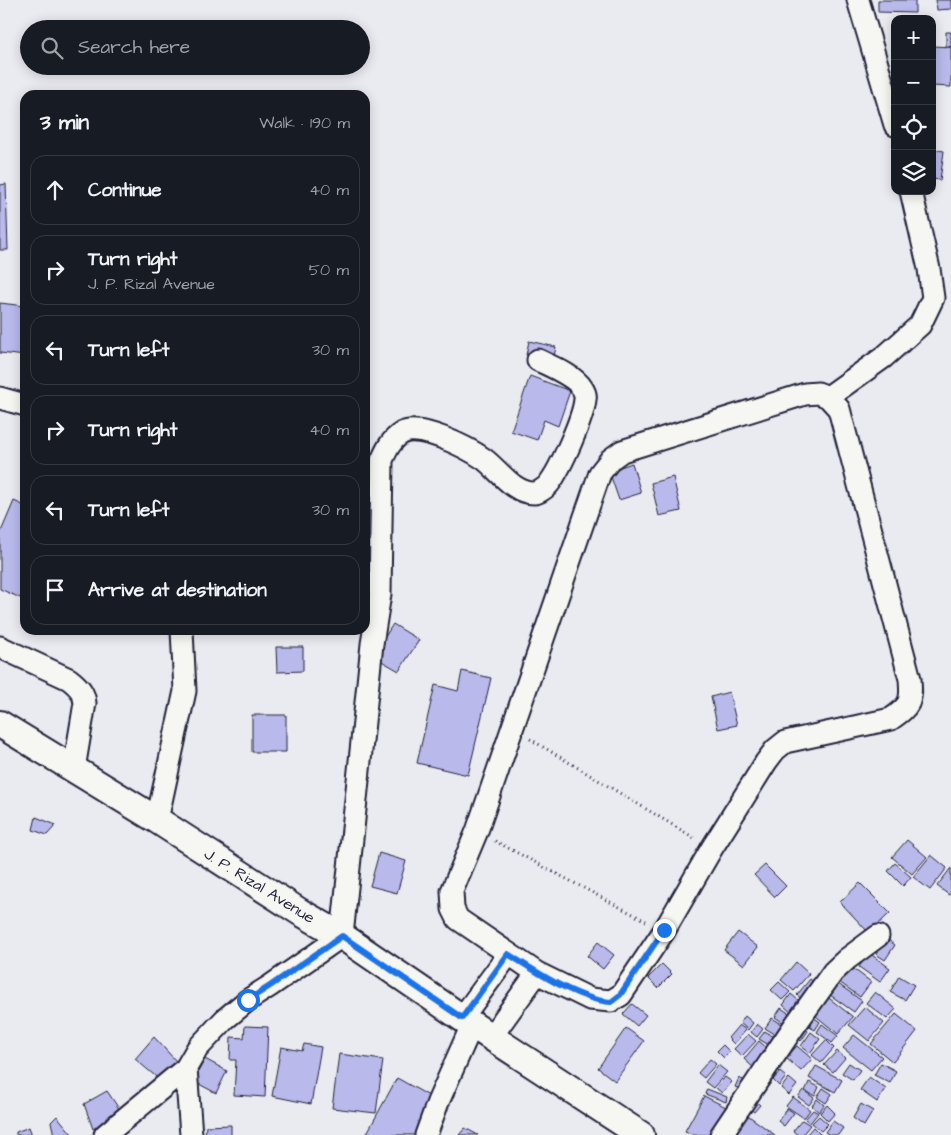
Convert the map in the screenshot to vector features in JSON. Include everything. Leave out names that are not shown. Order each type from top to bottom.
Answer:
[{"type":"main road","name":"J. P. Rizal Avenue","points":[[0,724],[157,820],[300,912],[342,936],[641,1135]]},
{"type":"street","points":[[858,0],[891,111]]},
{"type":"street","points":[[828,397],[884,357],[920,325],[933,298],[929,269],[912,195]]},
{"type":"street","points":[[105,1135],[186,1068],[196,1049],[248,1000],[342,936],[371,653],[380,594],[382,460],[390,443],[404,432],[417,430],[468,450],[485,460],[521,490],[535,493],[546,488],[555,475],[570,442],[581,417],[586,398],[582,388],[573,379],[538,360]]},
{"type":"street","points":[[818,393],[828,397],[838,409],[910,679],[911,697],[905,709],[891,719],[785,742],[775,750],[712,848],[664,930],[620,995],[611,1002],[590,999],[537,973],[458,919],[453,909],[452,891],[476,831],[600,473],[611,459],[622,451],[805,394],[818,393]]},
{"type":"street","points":[[0,398],[20,404]]},
{"type":"street","points":[[157,820],[185,691],[182,635]]},
{"type":"street","points":[[0,646],[69,679],[79,687],[84,695],[85,703],[74,769]]},
{"type":"street","points":[[721,1135],[772,1058],[833,972],[878,936]]},
{"type":"street","points":[[426,1135],[438,1102],[508,954]]},
{"type":"street","points":[[475,1026],[537,973]]},
{"type":"street","points":[[186,1068],[190,1135]]},
{"type":"path","points":[[512,729],[712,848]]},
{"type":"path","points":[[476,831],[664,930]]},
{"type":"building","points":[[878,0],[915,0],[915,13],[878,12]]},
{"type":"building","points":[[936,0],[951,0],[951,9],[937,10]]},
{"type":"building","points":[[946,32],[951,32],[951,47],[946,47]]},
{"type":"building","points":[[936,46],[951,47],[951,87],[936,86]]},
{"type":"building","points":[[936,150],[944,151],[940,180],[936,180]]},
{"type":"building","points":[[6,184],[8,250],[0,250],[0,185]]},
{"type":"building","points":[[0,303],[20,305],[20,355],[0,353]]},
{"type":"building","points":[[529,341],[556,347],[553,361],[526,355]]},
{"type":"building","points":[[530,376],[570,391],[558,426],[544,420],[537,440],[511,431]]},
{"type":"building","points":[[632,463],[641,493],[619,500],[609,471]]},
{"type":"building","points":[[673,477],[681,511],[659,516],[651,483]]},
{"type":"building","points":[[14,501],[20,504],[20,598],[0,589],[0,534]]},
{"type":"building","points":[[393,624],[419,640],[399,671],[373,656]]},
{"type":"building","points":[[276,647],[303,647],[303,671],[277,672]]},
{"type":"building","points":[[462,671],[491,678],[468,775],[417,763],[435,685],[458,691]]},
{"type":"building","points":[[729,692],[737,725],[718,729],[711,697]]},
{"type":"building","points":[[252,715],[286,715],[286,752],[252,752]]},
{"type":"building","points":[[36,817],[56,825],[47,835],[33,830]]},
{"type":"building","points":[[907,840],[927,857],[912,874],[892,857]]},
{"type":"building","points":[[379,853],[406,861],[397,893],[370,886]]},
{"type":"building","points":[[931,855],[947,868],[930,890],[913,877]]},
{"type":"building","points":[[895,863],[911,877],[903,886],[888,871]]},
{"type":"building","points":[[765,865],[786,886],[775,897],[754,875]]},
{"type":"building","points":[[951,868],[951,892],[949,895],[937,886]]},
{"type":"building","points":[[860,883],[890,913],[869,933],[840,902]]},
{"type":"building","points":[[738,932],[758,947],[744,965],[724,950]]},
{"type":"building","points":[[887,939],[895,945],[885,960],[876,954]]},
{"type":"building","points":[[598,942],[614,955],[603,969],[587,956]]},
{"type":"building","points":[[869,953],[890,968],[880,982],[859,967]]},
{"type":"building","points":[[796,962],[809,974],[794,991],[781,980]]},
{"type":"building","points":[[662,964],[672,974],[658,988],[648,978]]},
{"type":"building","points":[[847,964],[871,982],[860,997],[835,979]]},
{"type":"building","points":[[899,976],[914,985],[905,1000],[890,992]]},
{"type":"building","points":[[810,979],[819,987],[806,1003],[797,995]]},
{"type":"building","points":[[834,981],[862,1001],[854,1012],[826,992]]},
{"type":"building","points":[[779,982],[790,992],[782,1000],[771,990]]},
{"type":"building","points":[[875,992],[896,1009],[887,1019],[866,1003]]},
{"type":"building","points":[[791,994],[805,1006],[796,1017],[783,1005]]},
{"type":"building","points":[[825,995],[853,1017],[838,1034],[811,1012]]},
{"type":"building","points":[[632,1004],[646,1015],[637,1026],[623,1014]]},
{"type":"building","points":[[865,1007],[884,1023],[869,1041],[849,1025]]},
{"type":"building","points":[[781,1008],[793,1016],[788,1026],[775,1017]]},
{"type":"building","points":[[896,1014],[917,1031],[893,1062],[871,1044]]},
{"type":"building","points":[[745,1016],[753,1023],[748,1030],[740,1023]]},
{"type":"building","points":[[813,1017],[820,1022],[815,1030],[808,1026]]},
{"type":"building","points":[[772,1018],[785,1026],[778,1036],[765,1028]]},
{"type":"building","points":[[757,1024],[763,1029],[757,1037],[751,1032]]},
{"type":"building","points":[[822,1024],[838,1036],[832,1043],[817,1032]]},
{"type":"building","points":[[739,1025],[746,1030],[734,1044],[728,1038]]},
{"type":"building","points":[[800,1025],[808,1031],[801,1041],[792,1034]]},
{"type":"building","points":[[245,1026],[268,1027],[265,1097],[234,1095],[236,1060],[230,1060],[231,1037],[244,1038]]},
{"type":"building","points":[[626,1028],[644,1041],[615,1081],[598,1068]]},
{"type":"building","points":[[765,1031],[777,1039],[772,1047],[759,1039]]},
{"type":"building","points":[[811,1032],[820,1039],[810,1053],[801,1046]]},
{"type":"building","points":[[748,1034],[756,1041],[742,1056],[734,1049]]},
{"type":"building","points":[[854,1035],[882,1057],[871,1070],[843,1048]]},
{"type":"building","points":[[154,1037],[176,1061],[160,1080],[135,1059]]},
{"type":"building","points":[[826,1040],[834,1048],[821,1063],[812,1055]]},
{"type":"building","points":[[759,1041],[770,1051],[755,1069],[744,1059]]},
{"type":"building","points":[[304,1044],[321,1047],[311,1104],[272,1096],[281,1047],[302,1051]]},
{"type":"building","points":[[723,1045],[730,1052],[724,1058],[717,1051]]},
{"type":"building","points":[[797,1046],[812,1059],[801,1071],[786,1058]]},
{"type":"building","points":[[837,1051],[845,1058],[833,1072],[824,1065]]},
{"type":"building","points":[[339,1054],[383,1060],[376,1113],[332,1108]]},
{"type":"building","points":[[205,1059],[227,1071],[216,1093],[193,1081]]},
{"type":"building","points":[[710,1059],[716,1064],[704,1078],[698,1073]]},
{"type":"building","points":[[849,1063],[860,1070],[853,1080],[842,1073]]},
{"type":"building","points":[[881,1063],[896,1071],[890,1083],[874,1075]]},
{"type":"building","points":[[718,1065],[727,1072],[713,1088],[705,1082]]},
{"type":"building","points":[[816,1066],[842,1080],[835,1092],[809,1078]]},
{"type":"building","points":[[780,1072],[786,1077],[779,1086],[773,1080]]},
{"type":"building","points":[[725,1077],[732,1082],[722,1093],[716,1088]]},
{"type":"building","points":[[869,1077],[886,1089],[877,1102],[860,1090]]},
{"type":"building","points":[[397,1078],[438,1101],[419,1135],[371,1135],[367,1133]]},
{"type":"building","points":[[739,1078],[745,1081],[741,1089],[735,1087]]},
{"type":"building","points":[[789,1078],[797,1085],[789,1095],[781,1088]]},
{"type":"building","points":[[809,1082],[819,1087],[815,1096],[805,1091]]},
{"type":"building","points":[[823,1088],[832,1094],[826,1103],[817,1097]]},
{"type":"building","points":[[707,1089],[727,1097],[726,1102],[705,1094]]},
{"type":"building","points":[[803,1090],[814,1098],[809,1105],[798,1097]]},
{"type":"building","points":[[107,1091],[122,1113],[93,1129],[84,1104]]},
{"type":"building","points":[[704,1096],[726,1107],[711,1135],[694,1135],[685,1131]]},
{"type":"building","points":[[751,1097],[760,1105],[754,1112],[744,1104]]},
{"type":"building","points":[[793,1097],[810,1110],[804,1118],[786,1106]]},
{"type":"building","points":[[817,1099],[824,1105],[819,1112],[812,1106]]},
{"type":"building","points":[[861,1104],[873,1111],[864,1126],[853,1118]]},
{"type":"building","points":[[827,1105],[835,1113],[828,1121],[820,1113]]},
{"type":"building","points":[[787,1108],[794,1113],[784,1126],[778,1121]]},
{"type":"building","points":[[813,1110],[818,1113],[810,1123],[805,1119]]},
{"type":"building","points":[[742,1111],[775,1135],[731,1135]]},
{"type":"building","points":[[57,1116],[72,1134],[54,1135],[51,1122]]},
{"type":"building","points":[[819,1116],[828,1124],[821,1131],[812,1123]]},
{"type":"building","points":[[802,1120],[810,1125],[802,1135],[798,1135],[793,1131]]},
{"type":"building","points":[[833,1121],[843,1128],[838,1135],[830,1135],[825,1132]]},
{"type":"building","points":[[231,1125],[231,1135],[205,1135],[206,1126]]},
{"type":"building","points":[[29,1127],[32,1135],[16,1135],[16,1132]]},
{"type":"building","points":[[813,1127],[821,1135],[806,1135]]},
{"type":"building","points":[[465,1128],[478,1135],[459,1135]]},
{"type":"route","points":[[248,1000],[342,936],[462,1018],[508,954],[537,973],[590,999],[611,1002],[620,995],[664,930]]}]
